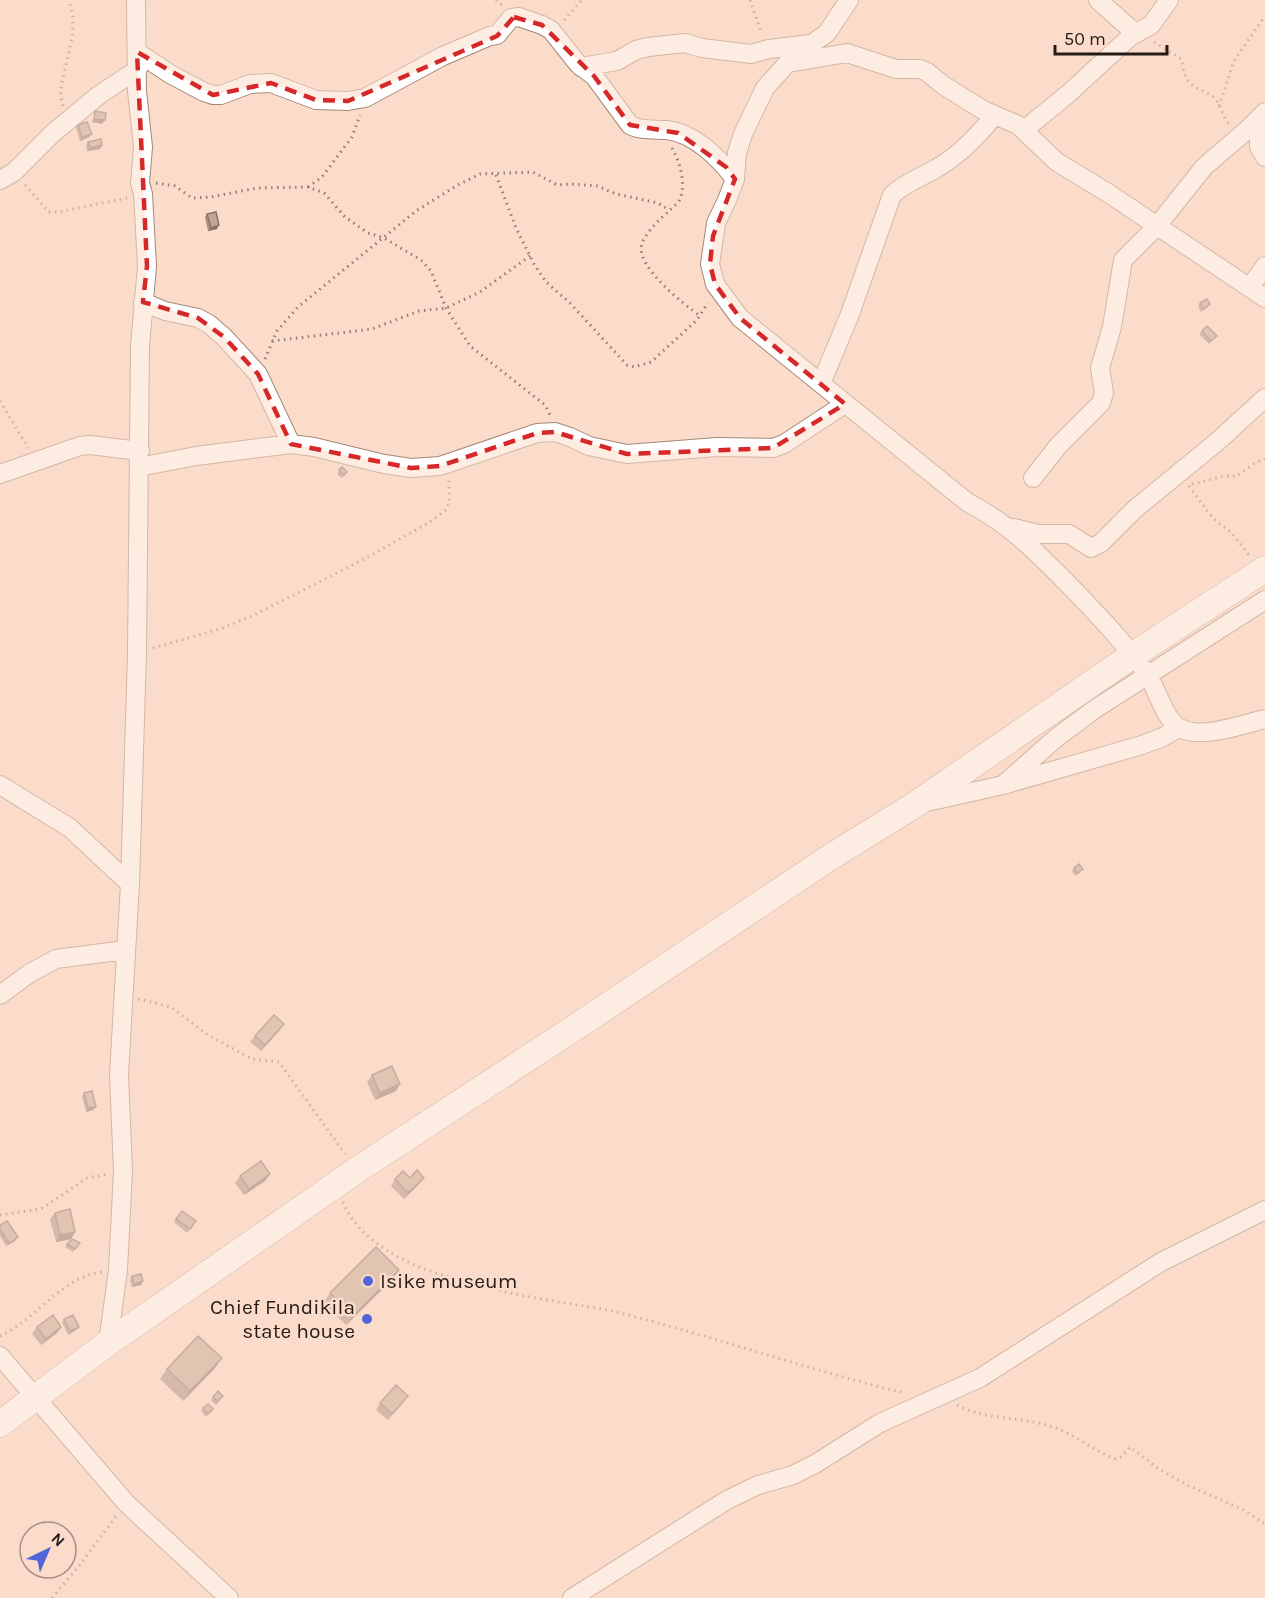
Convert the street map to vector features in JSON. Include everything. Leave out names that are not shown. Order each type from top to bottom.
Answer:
[{"type":"highway","points":[[0,1424],[108,1343],[350,1175],[829,858],[916,804],[1133,656],[1258,563]]},
{"type":"street","points":[[108,1343],[118,1270],[123,1171],[119,1075],[129,884],[137,653],[140,346],[147,266],[141,189],[143,147],[137,91],[136,0]]},
{"type":"street","points":[[849,0],[827,33],[792,58],[765,88],[743,134],[737,153],[735,178],[728,200],[716,223],[713,236],[710,264],[715,284],[740,318],[967,502],[1007,526],[1070,586],[1149,676],[1165,709],[1178,728],[1190,732],[1213,731],[1265,719]]},
{"type":"street","points":[[1098,0],[1136,34]]},
{"type":"street","points":[[1024,130],[1136,34],[1151,25],[1169,0]]},
{"type":"street","points":[[137,61],[170,74],[204,93],[213,95],[221,95],[250,84],[271,83],[316,100],[348,101],[365,98],[443,56],[497,35],[514,16],[542,25],[552,32],[581,67],[591,71],[630,125],[635,128],[670,131],[690,138],[726,167],[735,178]]},
{"type":"street","points":[[581,67],[617,61],[636,50],[648,47],[685,43],[702,48],[751,54],[813,44]]},
{"type":"street","points":[[788,63],[847,53],[896,69],[920,69],[983,110],[1024,130],[1058,162],[1258,292],[1265,266]]},
{"type":"street","points":[[7,176],[137,61]]},
{"type":"street","points":[[821,384],[850,314],[892,195],[900,188],[948,161],[979,135],[995,115]]},
{"type":"street","points":[[1033,478],[1058,446],[1101,403],[1104,393],[1100,368],[1112,327],[1123,260],[1157,225],[1204,167],[1262,115]]},
{"type":"street","points":[[1262,115],[1259,147],[1265,157]]},
{"type":"street","points":[[143,302],[165,311],[198,318],[224,337],[258,374],[291,444]]},
{"type":"street","points":[[1007,526],[1029,533],[1069,534],[1091,548],[1101,543],[1135,509],[1182,480],[1218,441],[1265,398]]},
{"type":"street","points":[[0,474],[60,452],[90,445],[140,459],[231,453],[291,444],[411,468],[440,466],[537,433],[555,432],[570,436],[589,446],[627,454],[717,447],[773,448],[784,444],[845,404]]},
{"type":"street","points":[[1003,785],[1064,732],[1095,709],[1265,600]]},
{"type":"street","points":[[916,804],[1003,785],[1142,745],[1178,728]]},
{"type":"street","points":[[0,785],[70,828],[129,884]]},
{"type":"street","points":[[0,995],[30,973],[56,959],[125,950]]},
{"type":"street","points":[[572,1598],[727,1500],[758,1485],[793,1475],[815,1464],[880,1423],[990,1372],[1161,1262],[1265,1210]]},
{"type":"street","points":[[0,1356],[127,1503],[229,1598]]},
{"type":"path","points":[[68,0],[74,9],[73,25],[60,90],[63,107],[70,121]]},
{"type":"path","points":[[552,32],[582,0]]},
{"type":"path","points":[[750,0],[767,50]]},
{"type":"path","points":[[1219,106],[1234,61],[1265,16]]},
{"type":"path","points":[[1136,34],[1176,54],[1183,64],[1187,80],[1197,88],[1208,92],[1219,106],[1227,122],[1241,135]]},
{"type":"path","points":[[308,187],[322,177],[354,135],[365,98]]},
{"type":"path","points":[[671,146],[680,164],[681,194],[678,203],[669,210],[642,243],[642,252],[650,270],[685,306],[700,316]]},
{"type":"path","points":[[258,374],[272,341],[283,323],[298,307],[360,254],[416,212],[456,186],[480,174],[537,172],[549,182],[557,185],[597,186],[616,194],[658,203],[669,210]]},
{"type":"path","points":[[496,175],[508,210],[530,256],[546,282],[569,302],[624,363],[630,366],[638,367],[651,362],[700,316],[710,301],[715,284]]},
{"type":"path","points":[[7,176],[49,212],[59,212],[141,189],[171,184],[192,198],[257,188],[308,187],[324,193],[345,217],[368,233],[384,238],[421,260],[431,271],[446,308],[470,346],[545,405],[549,410],[555,432]]},
{"type":"path","points":[[272,341],[372,329],[419,312],[446,308],[480,292],[530,256]]},
{"type":"path","points":[[0,400],[34,462]]},
{"type":"path","points":[[1182,480],[1237,476],[1265,459]]},
{"type":"path","points":[[137,653],[223,628],[256,614],[366,558],[430,522],[447,510],[449,503],[447,464]]},
{"type":"path","points":[[1182,480],[1217,522],[1231,531],[1258,563]]},
{"type":"path","points":[[123,997],[152,1001],[171,1007],[208,1035],[252,1059],[279,1062],[350,1175],[344,1202],[349,1217],[375,1242],[392,1253],[429,1270],[486,1287],[612,1311],[683,1329],[873,1386],[938,1396],[981,1415],[1052,1426],[1113,1458],[1121,1457],[1130,1447],[1159,1469],[1187,1485],[1244,1510],[1265,1524]]},
{"type":"path","points":[[0,1215],[41,1209],[87,1178],[123,1171]]},
{"type":"path","points":[[0,1336],[80,1280],[95,1273],[118,1270]]},
{"type":"path","points":[[52,1598],[127,1503]]},
{"type":"highlighted area","points":[[514,17],[542,25],[594,76],[630,125],[678,133],[726,167],[735,179],[713,236],[710,264],[715,284],[740,318],[845,404],[773,448],[627,454],[555,432],[537,433],[440,466],[411,468],[291,444],[258,374],[224,337],[198,318],[143,302],[147,266],[137,52],[213,95],[271,83],[316,100],[348,101],[497,36]]},
{"type":"building","points":[[95,111],[106,113],[105,120],[94,119]]},
{"type":"building","points":[[87,122],[92,134],[82,137],[78,125]]},
{"type":"building","points":[[101,139],[102,145],[90,148],[88,142]]},
{"type":"building","points":[[216,212],[219,225],[211,228],[207,214]]},
{"type":"building","points":[[1207,299],[1210,304],[1204,309],[1200,303]]},
{"type":"building","points":[[1207,326],[1217,336],[1211,341],[1202,331]]},
{"type":"building","points":[[342,467],[347,472],[344,475],[339,470]]},
{"type":"building","points":[[1079,864],[1083,869],[1077,873],[1074,868]]},
{"type":"building","points":[[274,1015],[284,1024],[265,1045],[255,1036]]},
{"type":"building","points":[[392,1066],[400,1084],[380,1093],[372,1075]]},
{"type":"building","points":[[92,1091],[96,1107],[88,1108],[84,1093]]},
{"type":"building","points":[[261,1161],[270,1174],[249,1189],[240,1176]]},
{"type":"building","points":[[417,1170],[424,1178],[408,1193],[395,1179],[403,1171],[410,1178]]},
{"type":"building","points":[[70,1209],[75,1232],[60,1235],[55,1213]]},
{"type":"building","points":[[182,1211],[196,1221],[190,1229],[176,1219]]},
{"type":"building","points":[[7,1221],[18,1237],[9,1243],[0,1229],[0,1225]]},
{"type":"building","points":[[72,1239],[80,1243],[75,1249],[67,1244]]},
{"type":"building","points":[[376,1247],[399,1270],[353,1316],[330,1293]]},
{"type":"building","points":[[141,1274],[143,1281],[134,1284],[132,1276]]},
{"type":"building","points":[[53,1315],[61,1327],[46,1339],[37,1327]]},
{"type":"building","points":[[73,1315],[79,1327],[70,1331],[64,1319]]},
{"type":"building","points":[[198,1336],[222,1358],[190,1391],[167,1369]]},
{"type":"building","points":[[396,1385],[408,1396],[392,1414],[380,1403]]},
{"type":"building","points":[[218,1391],[223,1396],[218,1401],[213,1397]]},
{"type":"building","points":[[208,1404],[213,1409],[208,1414],[203,1408]]},
{"type":"place","name":"Isike museum","points":[[368,1281]]},
{"type":"place","name":"Chief Fundikila state house","points":[[367,1319]]}]
